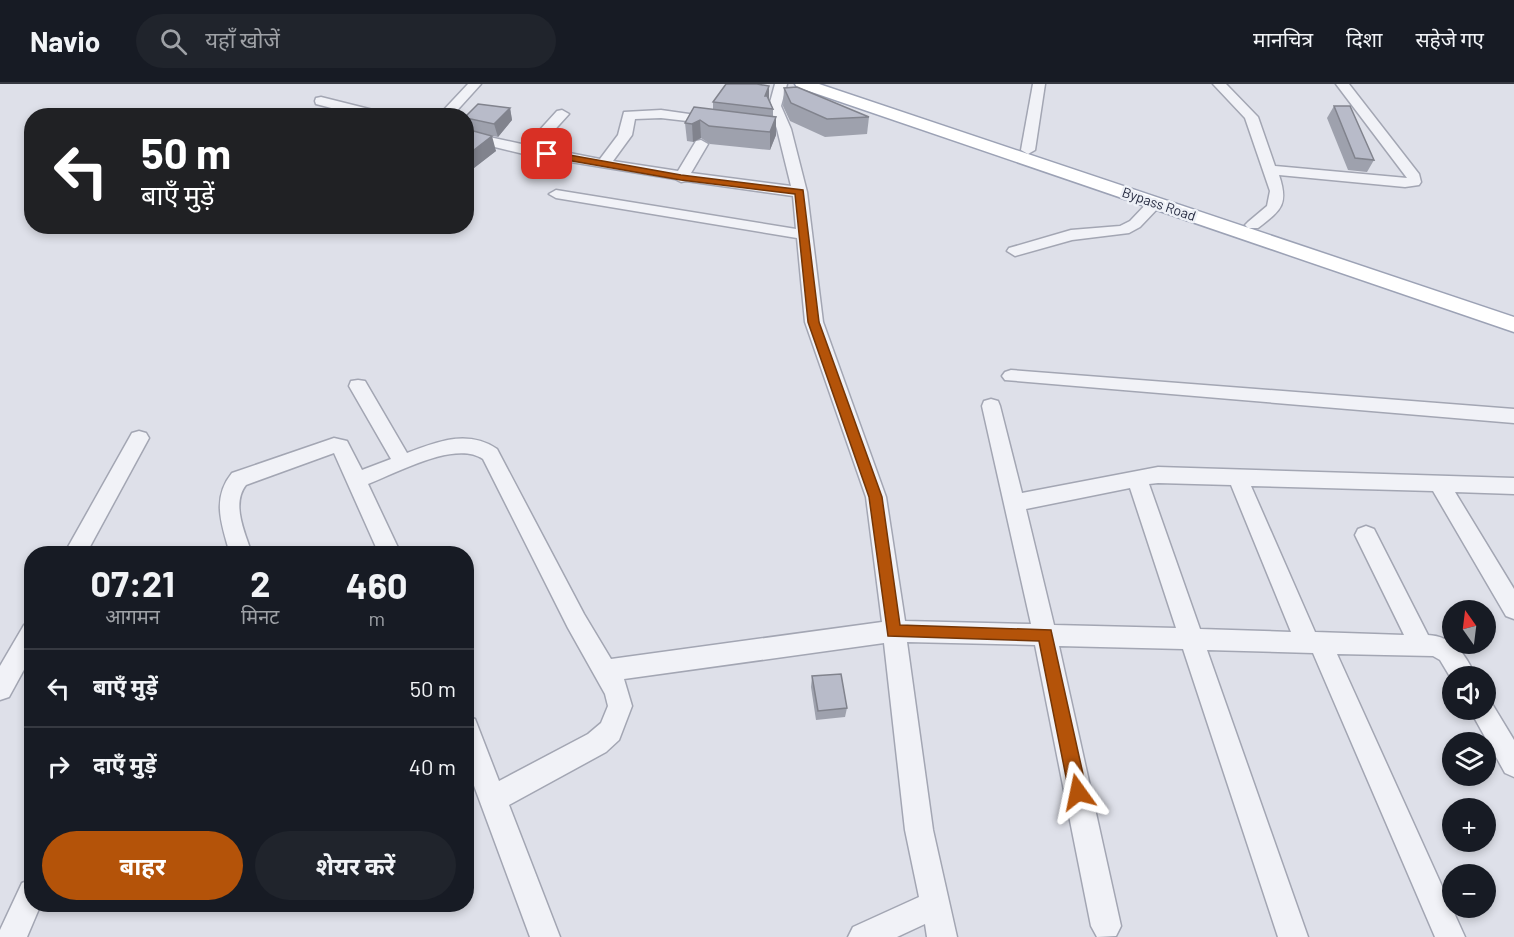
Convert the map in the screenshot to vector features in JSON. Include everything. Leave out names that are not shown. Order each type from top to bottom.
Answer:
[{"type":"main road","name":"Bypass Road","points":[[803,84],[1514,325]]},
{"type":"main road","name":"Bypass Road","points":[[830,84],[1514,313]]},
{"type":"street","points":[[452,108],[475,84]]},
{"type":"street","points":[[781,84],[775,106],[778,128],[800,192],[815,329],[876,497],[919,830],[933,906],[942,937]]},
{"type":"street","points":[[1028,150],[1039,84]]},
{"type":"street","points":[[1219,84],[1251,117],[1277,191],[1277,201],[1268,215],[1253,225]]},
{"type":"street","points":[[1271,170],[1414,182],[1414,177],[1342,84]]},
{"type":"street","points":[[321,101],[349,108]]},
{"type":"street","points":[[603,164],[625,135],[627,117],[634,113],[661,114],[734,125]]},
{"type":"street","points":[[528,151],[562,114]]},
{"type":"street","points":[[474,138],[528,151],[681,178],[800,192]]},
{"type":"street","points":[[681,178],[701,144]]},
{"type":"street","points":[[556,194],[805,235]]},
{"type":"street","points":[[1015,250],[1071,235],[1124,231],[1135,224],[1155,203]]},
{"type":"street","points":[[1011,376],[1514,416]]},
{"type":"street","points":[[358,386],[403,463]]},
{"type":"street","points":[[991,406],[1045,635],[1106,926]]},
{"type":"street","points":[[79,546],[139,438]]},
{"type":"street","points":[[239,546],[229,508],[228,496],[233,484],[334,445],[340,446],[344,451],[386,546]]},
{"type":"street","points":[[357,480],[447,446],[463,445],[482,448],[490,454],[576,621],[617,691],[620,706],[610,731],[597,743],[495,798]]},
{"type":"street","points":[[1015,503],[1158,475],[1514,486]]},
{"type":"street","points":[[1137,478],[1293,937]]},
{"type":"street","points":[[1238,478],[1450,937]]},
{"type":"street","points":[[1439,484],[1514,609]]},
{"type":"street","points":[[1366,535],[1421,646]]},
{"type":"street","points":[[606,671],[894,631],[1434,646],[1448,652],[1457,666]]},
{"type":"street","points":[[2,681],[24,645]]},
{"type":"street","points":[[1488,720],[1514,764]]},
{"type":"street","points":[[474,747],[495,798],[545,937]]},
{"type":"street","points":[[863,937],[933,906]]},
{"type":"street","points":[[12,937],[24,911]]},
{"type":"building","points":[[726,84],[769,86],[765,96],[773,109],[713,102]]},
{"type":"building","points":[[797,87],[869,117],[827,119],[791,103],[784,88]]},
{"type":"building","points":[[478,104],[510,108],[494,124],[474,120],[474,108]]},
{"type":"building","points":[[1334,106],[1350,106],[1374,160],[1355,158]]},
{"type":"building","points":[[694,107],[776,117],[770,132],[709,126],[700,120],[692,124],[685,123]]},
{"type":"building","points":[[474,131],[492,136],[474,150]]},
{"type":"building","points":[[841,674],[847,708],[818,711],[812,676]]},
{"type":"route","points":[[547,154],[681,178],[800,192],[814,322],[834,384],[876,497],[894,631],[1045,635],[1078,792]]}]
